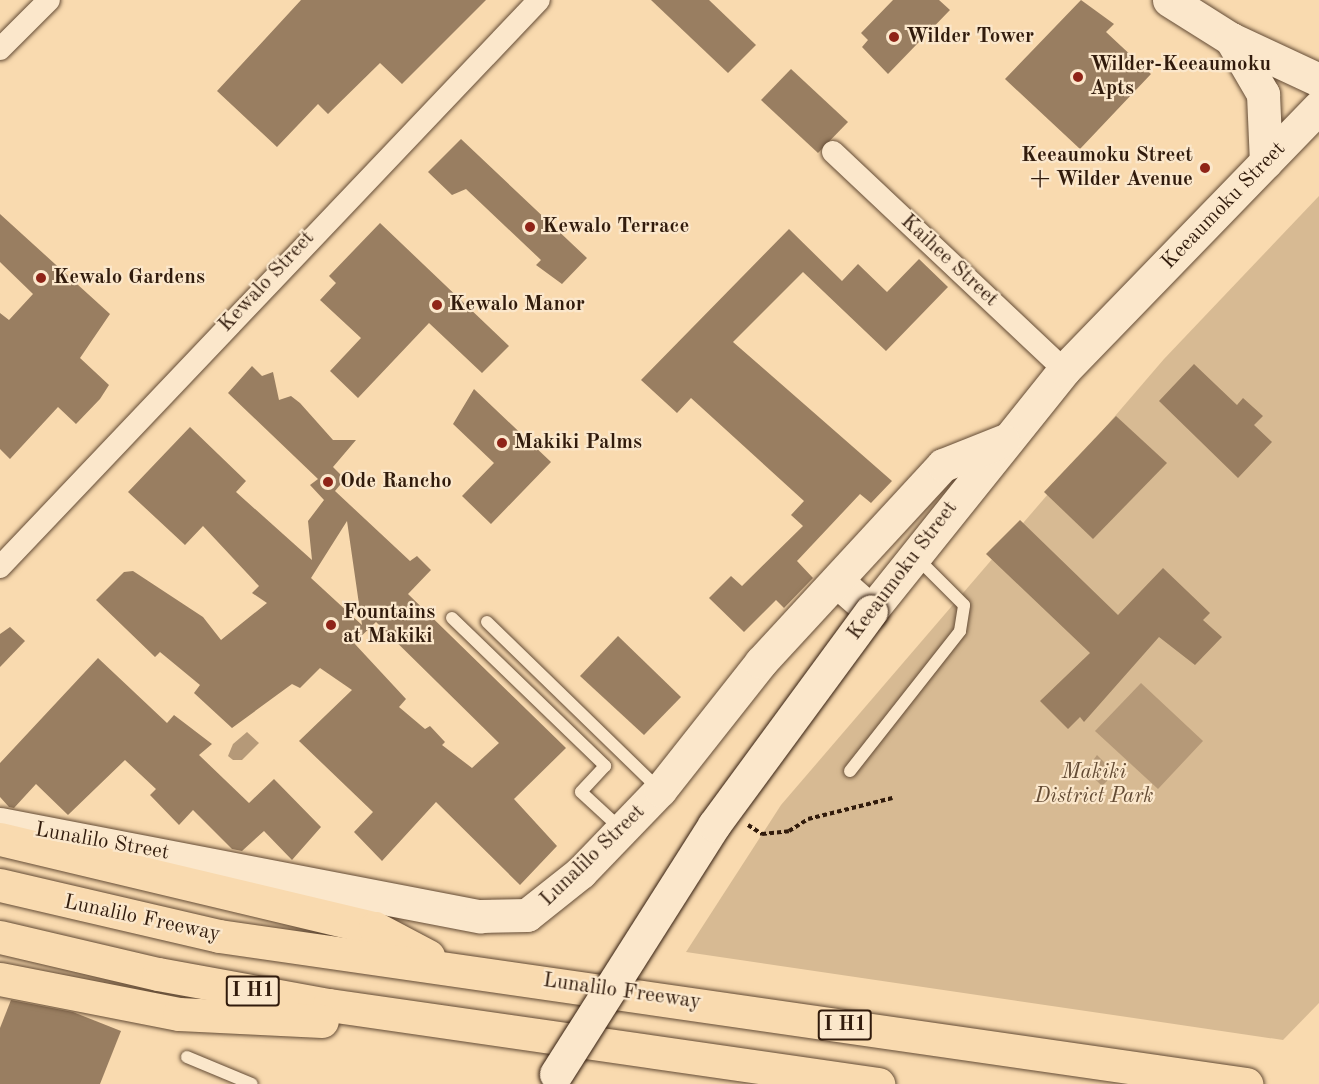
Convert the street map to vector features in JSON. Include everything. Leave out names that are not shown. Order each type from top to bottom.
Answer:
[{"type":"highway","points":[[0,839],[375,928],[448,967]]},
{"type":"highway","name":"Lunalilo Freeway","points":[[0,885],[208,933],[1253,1084]]},
{"type":"highway","name":"I H1","points":[[0,937],[158,974],[509,1032],[878,1084]]},
{"type":"highway","points":[[0,979],[179,1014],[509,1032]]},
{"type":"main road","points":[[1169,0],[1231,39],[1319,80]]},
{"type":"main road","points":[[1231,39],[1263,94],[1266,162]]},
{"type":"main road","name":"Keeaumoku Street","points":[[550,1084],[714,825],[871,611],[1003,441],[1064,370],[1319,107]]},
{"type":"main road","name":"Lunalilo Street","points":[[0,824],[502,918],[526,915],[550,901],[660,790],[761,662],[943,465],[1003,441]]},
{"type":"main road","points":[[837,581],[871,611]]},
{"type":"street","points":[[0,49],[49,0]]},
{"type":"street","name":"Kewalo Street","points":[[0,567],[539,0]]},
{"type":"street","name":"Kaihee Street","points":[[833,153],[1064,370]]},
{"type":"lane","points":[[850,771],[960,631],[964,605],[914,555]]},
{"type":"lane","points":[[452,618],[604,766],[581,792],[621,829]]},
{"type":"lane","points":[[487,622],[660,790]]},
{"type":"lane","points":[[187,1057],[252,1084]]},
{"type":"path","points":[[762,834],[789,831],[808,819],[892,798]]},
{"type":"green space","name":"Makiki District Park","points":[[1319,196],[1319,1003],[1283,1040],[686,952],[781,805],[1164,359]]},
{"type":"shaded area","points":[[1141,683],[1203,741],[1158,789],[1095,731]]},
{"type":"shaded area","points":[[247,732],[259,743],[242,760],[233,760],[228,756],[233,744]]},
{"type":"shaded area","points":[[1097,755],[1115,773],[1102,786],[1086,770]]},
{"type":"building","points":[[301,0],[486,0],[402,84],[380,63],[328,114],[318,104],[277,147],[217,91]]},
{"type":"building","points":[[651,0],[709,0],[756,45],[728,73]]},
{"type":"building","name":"Wilder Tower","points":[[893,0],[939,0],[950,10],[888,74],[862,47],[868,40],[861,33]]},
{"type":"building","name":"Wilder-Keeaumoku Apts","points":[[1081,0],[1114,24],[1106,32],[1151,74],[1080,149],[1005,79]]},
{"type":"building","points":[[791,69],[848,122],[818,153],[761,100]]},
{"type":"building","name":"Kewalo Terrace","points":[[461,139],[587,258],[562,284],[536,265],[541,260],[466,189],[452,195],[428,172]]},
{"type":"building","points":[[0,214],[110,314],[80,358],[109,385],[100,399],[76,424],[58,407],[10,459],[0,449],[0,313],[9,320],[33,294],[0,262]]},
{"type":"building","points":[[380,223],[509,346],[482,373],[429,323],[358,398],[330,371],[361,338],[320,300],[336,283],[329,276]]},
{"type":"building","points":[[789,229],[842,281],[858,264],[887,292],[919,259],[948,287],[886,351],[803,272],[733,342],[892,481],[871,503],[860,494],[797,561],[813,578],[784,608],[776,600],[744,632],[709,598],[731,576],[742,586],[803,526],[791,515],[804,501],[691,398],[677,413],[641,380]]},
{"type":"building","points":[[1194,364],[1237,405],[1243,398],[1263,416],[1254,425],[1272,442],[1238,478],[1159,401]]},
{"type":"building","points":[[252,366],[262,376],[273,372],[279,400],[291,396],[333,440],[356,440],[333,467],[345,479],[335,491],[410,561],[417,556],[431,570],[408,594],[566,748],[514,799],[557,846],[520,885],[436,802],[382,861],[354,832],[373,812],[299,741],[352,690],[320,668],[300,688],[292,684],[232,728],[194,693],[200,685],[160,652],[155,657],[96,600],[124,572],[133,571],[203,617],[221,640],[267,603],[252,593],[259,586],[203,526],[185,545],[128,492],[190,427],[246,481],[236,492],[312,560],[308,521],[324,500],[310,485],[318,479],[228,393]],"holes":[[[347,521],[362,625],[311,578]],[[376,622],[499,743],[472,768],[442,745],[445,742],[430,726],[425,729],[399,707],[406,699],[354,643]]]},
{"type":"building","name":"Makiki Palms","points":[[474,389],[551,462],[491,524],[462,496],[494,463],[453,424]]},
{"type":"building","points":[[1116,416],[1167,463],[1093,539],[1044,492]]},
{"type":"building","points":[[1020,520],[1118,615],[1163,568],[1210,613],[1203,620],[1222,637],[1195,665],[1159,637],[1084,722],[1080,717],[1068,729],[1040,701],[1090,653],[986,554]]},
{"type":"building","points":[[10,627],[25,641],[0,667],[0,634]]},
{"type":"building","points":[[618,636],[681,697],[644,735],[580,676]]},
{"type":"building","points":[[98,658],[167,723],[174,715],[212,744],[199,755],[249,803],[274,779],[321,827],[292,860],[264,831],[242,851],[232,849],[193,810],[179,825],[150,795],[156,789],[125,760],[68,815],[36,784],[14,808],[9,807],[0,797],[0,763]]},
{"type":"building","points":[[11,1000],[73,1012],[121,1031],[100,1084],[0,1084],[0,1028]]},
{"type":"place","name":"Wilder Tower","points":[[894,37]]},
{"type":"place","name":"Wilder-Keeaumoku Apts","points":[[1078,77]]},
{"type":"place","name":"Keeaumoku Street + Wilder Avenue","points":[[1205,168]]},
{"type":"place","name":"Kewalo Terrace","points":[[530,227]]},
{"type":"place","name":"Kewalo Gardens","points":[[41,278]]},
{"type":"place","name":"Kewalo Manor","points":[[437,305]]},
{"type":"place","name":"Makiki Palms","points":[[502,443]]},
{"type":"place","name":"Ode Rancho","points":[[328,482]]},
{"type":"place","name":"Fountains at Makiki","points":[[331,625]]}]
